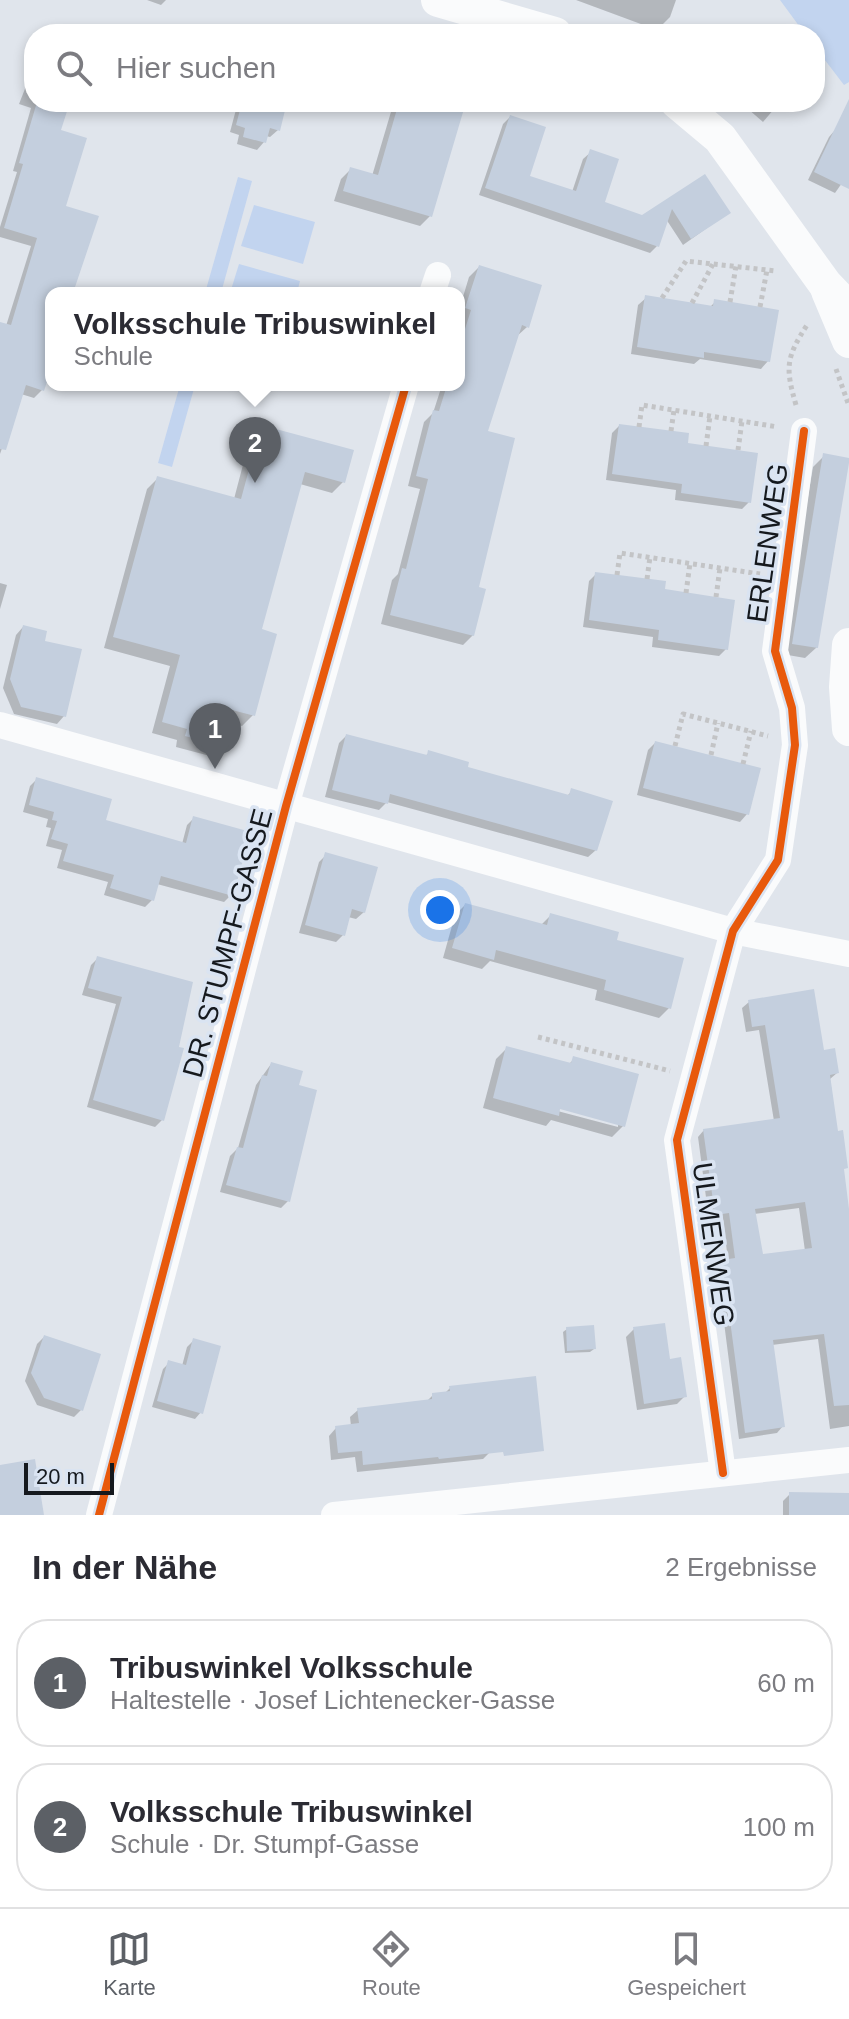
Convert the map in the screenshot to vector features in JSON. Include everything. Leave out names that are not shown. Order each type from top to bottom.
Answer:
[{"type":"street","points":[[438,0],[521,24]]},
{"type":"street","points":[[689,112],[720,138],[822,280],[849,309]]},
{"type":"street","points":[[822,280],[842,354]]},
{"type":"street","name":"DR. STUMPF-GASSE","points":[[99,1515],[286,806],[404,391]]},
{"type":"street","name":"ERLENWEG","points":[[733,931],[778,860],[795,745],[792,708],[775,651],[804,431]]},
{"type":"street","points":[[849,645],[846,687],[849,729]]},
{"type":"street","points":[[0,725],[733,931],[849,954]]},
{"type":"street","name":"ULMENWEG","points":[[723,1473],[677,1140],[733,931]]},
{"type":"street","points":[[334,1515],[418,1510],[849,1460]]},
{"type":"path","points":[[662,298],[686,261],[822,280]]},
{"type":"path","points":[[692,303],[713,264]]},
{"type":"path","points":[[730,302],[736,266]]},
{"type":"path","points":[[760,307],[767,270]]},
{"type":"path","points":[[639,427],[642,405],[804,431],[787,375],[794,345],[807,325],[813,328]]},
{"type":"path","points":[[842,354],[849,406]]},
{"type":"path","points":[[671,431],[674,410]]},
{"type":"path","points":[[706,446],[710,416]]},
{"type":"path","points":[[738,450],[742,421]]},
{"type":"path","points":[[617,575],[620,553],[785,577]]},
{"type":"path","points":[[647,579],[650,557]]},
{"type":"path","points":[[686,593],[690,563]]},
{"type":"path","points":[[716,597],[720,568]]},
{"type":"path","points":[[675,746],[683,714],[795,745]]},
{"type":"path","points":[[711,755],[718,723]]},
{"type":"path","points":[[743,764],[751,731]]},
{"type":"path","points":[[538,1037],[694,1077]]},
{"type":"shaded area","points":[[780,0],[849,0],[849,82],[844,85],[825,60],[825,24],[798,24]]},
{"type":"shaded area","points":[[238,177],[252,181],[223,287],[207,287]]},
{"type":"shaded area","points":[[254,205],[315,222],[303,264],[241,246]]},
{"type":"shaded area","points":[[239,264],[300,281],[298,287],[232,287]]},
{"type":"shaded area","points":[[178,391],[193,391],[172,467],[158,463]]},
{"type":"building","points":[[849,99],[849,189],[814,172]]},
{"type":"building","points":[[34,112],[67,112],[61,130],[87,138],[66,206],[99,216],[75,287],[45,287],[45,388],[44,391],[26,385],[6,450],[0,449],[0,322],[11,325],[37,238],[4,228],[23,164],[19,163]]},
{"type":"building","points":[[239,112],[285,112],[280,131],[270,128],[266,143],[243,137],[245,128],[236,125]]},
{"type":"building","points":[[396,112],[463,112],[432,217],[343,191],[350,167],[378,175]]},
{"type":"building","points":[[510,115],[546,127],[530,176],[576,191],[590,149],[619,159],[605,202],[642,215],[705,174],[731,213],[691,239],[672,209],[659,247],[485,188]]},
{"type":"building","points":[[479,265],[542,285],[529,328],[522,325],[488,431],[515,438],[479,587],[486,589],[474,636],[390,615],[402,568],[406,569],[428,479],[416,476],[433,410],[439,411],[445,391],[465,391],[465,329],[471,310],[465,308]]},
{"type":"building","points":[[645,295],[713,306],[714,299],[779,310],[770,362],[704,352],[704,358],[637,347]]},
{"type":"building","points":[[619,424],[689,433],[688,443],[758,453],[751,503],[681,493],[682,484],[612,474]]},
{"type":"building","points":[[261,425],[354,450],[345,483],[305,472],[262,629],[277,634],[255,716],[232,710],[223,746],[185,736],[187,729],[162,722],[180,655],[113,637],[157,476],[241,499]]},
{"type":"building","points":[[823,453],[849,458],[849,463],[818,648],[792,644]]},
{"type":"building","points":[[595,572],[666,581],[665,589],[735,600],[728,650],[658,640],[659,630],[589,620]]},
{"type":"building","points":[[23,625],[47,631],[45,641],[82,649],[66,717],[21,707],[10,679]]},
{"type":"building","points":[[346,734],[427,755],[428,750],[469,762],[468,767],[569,795],[571,788],[613,801],[597,851],[390,794],[388,804],[332,790]]},
{"type":"building","points":[[655,741],[761,768],[749,815],[643,788]]},
{"type":"building","points":[[36,777],[112,799],[106,820],[186,843],[193,816],[251,832],[233,896],[161,876],[154,901],[110,888],[114,875],[63,861],[68,844],[51,839],[57,821],[52,820],[54,812],[29,805]]},
{"type":"building","points":[[325,852],[378,867],[365,913],[352,909],[345,936],[305,925]]},
{"type":"building","points":[[465,903],[547,925],[550,913],[619,932],[617,940],[684,958],[671,1009],[604,990],[606,980],[496,950],[494,960],[452,948]]},
{"type":"building","points":[[97,956],[193,982],[179,1047],[184,1048],[164,1121],[93,1100],[122,997],[88,988]]},
{"type":"building","points":[[814,989],[824,1050],[835,1048],[839,1073],[830,1075],[838,1131],[843,1130],[848,1168],[844,1169],[849,1209],[849,1405],[834,1406],[824,1334],[773,1340],[785,1427],[745,1433],[722,1260],[735,1258],[729,1213],[715,1215],[703,1129],[780,1118],[765,1025],[752,1027],[748,1000]],"holes":[[[805,1202],[812,1248],[763,1254],[755,1209]]]},
{"type":"building","points":[[506,1046],[571,1063],[573,1056],[639,1074],[625,1127],[560,1109],[559,1116],[493,1098]]},
{"type":"building","points":[[271,1062],[303,1071],[299,1085],[317,1090],[290,1202],[226,1185],[237,1147],[243,1148],[262,1075],[267,1076]]},
{"type":"building","points":[[665,1323],[670,1359],[681,1357],[687,1397],[644,1404],[633,1327]]},
{"type":"building","points":[[594,1325],[596,1349],[567,1351],[566,1327]]},
{"type":"building","points":[[44,1335],[101,1354],[83,1411],[44,1398],[31,1373]]},
{"type":"building","points":[[193,1338],[221,1346],[203,1414],[157,1401],[168,1360],[186,1365]]},
{"type":"building","points":[[536,1376],[544,1451],[363,1465],[362,1451],[338,1453],[335,1426],[359,1423],[357,1408],[432,1399],[432,1393],[450,1391],[449,1386]]},
{"type":"building","points":[[35,1459],[44,1515],[0,1515],[0,1465]]},
{"type":"building","points":[[789,1492],[849,1493],[849,1515],[789,1515]]},
{"type":"cycle path","points":[[99,1515],[286,806],[404,391]]},
{"type":"cycle path","points":[[723,1473],[677,1140],[733,931],[778,860],[795,745],[792,708],[775,651],[804,431]]},
{"type":"place","name":"Volksschule Tribuswinkel","points":[[255,483]]},
{"type":"place","name":"Tribuswinkel Volksschule","points":[[215,769]]}]
